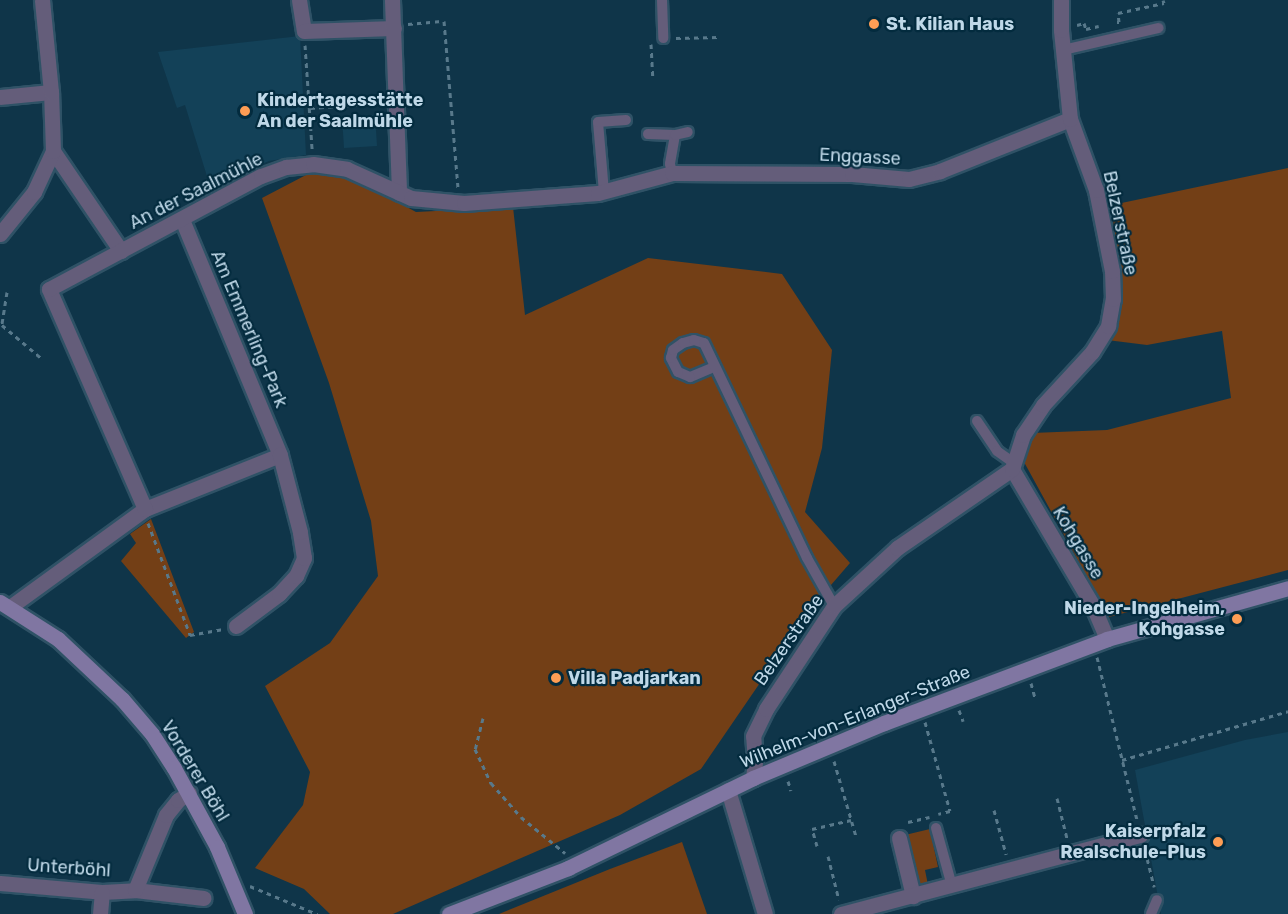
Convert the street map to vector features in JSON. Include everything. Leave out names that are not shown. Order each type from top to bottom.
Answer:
[{"type":"main road","name":"Wilhelm-von-Erlanger-Straße","points":[[449,914],[579,863],[753,778],[922,709],[1107,639],[1288,588]]},
{"type":"main road","name":"Vorderer Böhl","points":[[5,604],[58,639],[122,699],[152,734],[189,793],[231,879],[245,914]]},
{"type":"street","points":[[0,234],[34,192],[53,151],[51,92],[42,0]]},
{"type":"street","points":[[299,0],[304,31],[394,26]]},
{"type":"street","points":[[392,0],[399,193]]},
{"type":"street","name":"Belzerstraße","points":[[753,778],[753,736],[766,709],[834,606],[897,548],[1013,466],[1023,435],[1043,405],[1102,340],[1111,312],[1113,271],[1096,190],[1070,119],[1061,30],[1061,0]]},
{"type":"street","points":[[0,97],[51,92]]},
{"type":"street","name":"Enggasse","points":[[651,180],[672,174],[852,174],[909,180],[940,171],[1070,119]]},
{"type":"street","name":"An der Saalmühle","points":[[53,151],[122,251]]},
{"type":"street","name":"An der Saalmühle","points":[[145,508],[49,289],[286,166],[313,164],[347,169],[411,198],[459,203],[520,201],[604,192],[651,180]]},
{"type":"street","name":"Am Emmerling-Park","points":[[182,219],[280,455],[300,532],[304,558],[296,576],[279,594],[236,626]]},
{"type":"street","points":[[5,604],[145,508],[280,455]]},
{"type":"street","name":"Kohgasse","points":[[1013,466],[1093,606],[1107,639]]},
{"type":"street","points":[[728,790],[765,914]]},
{"type":"street","name":"Unterböhl","points":[[135,890],[166,815],[178,800],[189,793]]},
{"type":"street","points":[[842,914],[1141,835]]},
{"type":"street","points":[[900,838],[914,896]]},
{"type":"street","name":"Unterböhl","points":[[0,883],[102,892],[135,890],[204,898]]},
{"type":"street","points":[[100,914],[102,892]]},
{"type":"lane","points":[[662,0],[663,38]]},
{"type":"lane","points":[[1063,50],[1158,28]]},
{"type":"lane","points":[[604,192],[598,122],[626,120]]},
{"type":"lane","points":[[648,134],[675,135],[688,132]]},
{"type":"lane","points":[[672,174],[670,164],[675,135]]},
{"type":"lane","points":[[714,367],[807,558],[834,606]]},
{"type":"lane","points":[[977,421],[997,451],[1013,466]]},
{"type":"lane","points":[[936,828],[952,886]]},
{"type":"lane","points":[[1151,914],[1157,900]]},
{"type":"path","points":[[1061,30],[1084,23],[1086,29],[1119,22],[1118,13],[1164,3],[1163,0]]},
{"type":"path","points":[[394,26],[444,21],[459,203]]},
{"type":"path","points":[[304,31],[313,164]]},
{"type":"path","points":[[653,80],[651,39],[719,37]]},
{"type":"path","points":[[310,108],[396,103]]},
{"type":"path","points":[[7,292],[2,325],[41,358]]},
{"type":"path","points":[[145,508],[147,520],[190,635],[236,626]]},
{"type":"path","points":[[1092,645],[1099,663],[1157,900]]},
{"type":"path","points":[[908,822],[950,811],[922,709]]},
{"type":"path","points":[[1122,760],[1288,711]]},
{"type":"path","points":[[483,718],[475,748],[491,783],[521,817],[546,840],[579,863]]},
{"type":"path","points":[[830,745],[856,836]]},
{"type":"path","points":[[1057,798],[1071,854]]},
{"type":"path","points":[[994,810],[1011,870]]},
{"type":"path","points":[[817,846],[812,829],[851,820]]},
{"type":"path","points":[[828,856],[842,914]]},
{"type":"path","points":[[231,879],[317,914]]},
{"type":"shaded area","name":"Kindertagesstätte An der Saalmühle","points":[[300,36],[306,155],[269,161],[210,186],[185,105],[177,108],[158,52]]},
{"type":"shaded area","points":[[375,115],[377,146],[344,148],[342,117]]},
{"type":"shaded area","points":[[327,164],[416,212],[513,207],[525,315],[648,258],[782,274],[832,350],[822,448],[805,512],[850,563],[812,607],[701,769],[620,815],[393,914],[330,914],[304,889],[255,868],[303,805],[310,772],[265,686],[330,643],[378,576],[371,521],[329,383],[262,198]]},
{"type":"shaded area","points":[[1288,168],[1288,570],[1109,617],[1024,462],[1032,433],[1107,430],[1231,398],[1222,331],[1147,345],[1107,340],[1120,305],[1112,205]]},
{"type":"shaded area","points":[[151,519],[194,632],[186,638],[121,561],[136,543],[130,534]]},
{"type":"shaded area","name":"Kaiserpfalz Realschule-Plus","points":[[1288,732],[1288,914],[1161,914],[1135,770],[1245,740]]},
{"type":"shaded area","points":[[930,829],[938,867],[925,870],[928,885],[918,888],[905,835]]},
{"type":"shaded area","points":[[682,842],[707,914],[499,914],[610,869]]},
{"type":"place","name":"St. Kilian Haus","points":[[874,24]]},
{"type":"place","name":"Kindertagesstätte An der Saalmühle","points":[[245,111]]},
{"type":"place","name":"Nieder-Ingelheim, Kohgasse","points":[[1237,619]]},
{"type":"place","name":"Villa Padjarkan","points":[[556,678]]},
{"type":"place","name":"Kaiserpfalz Realschule-Plus","points":[[1218,842]]}]
